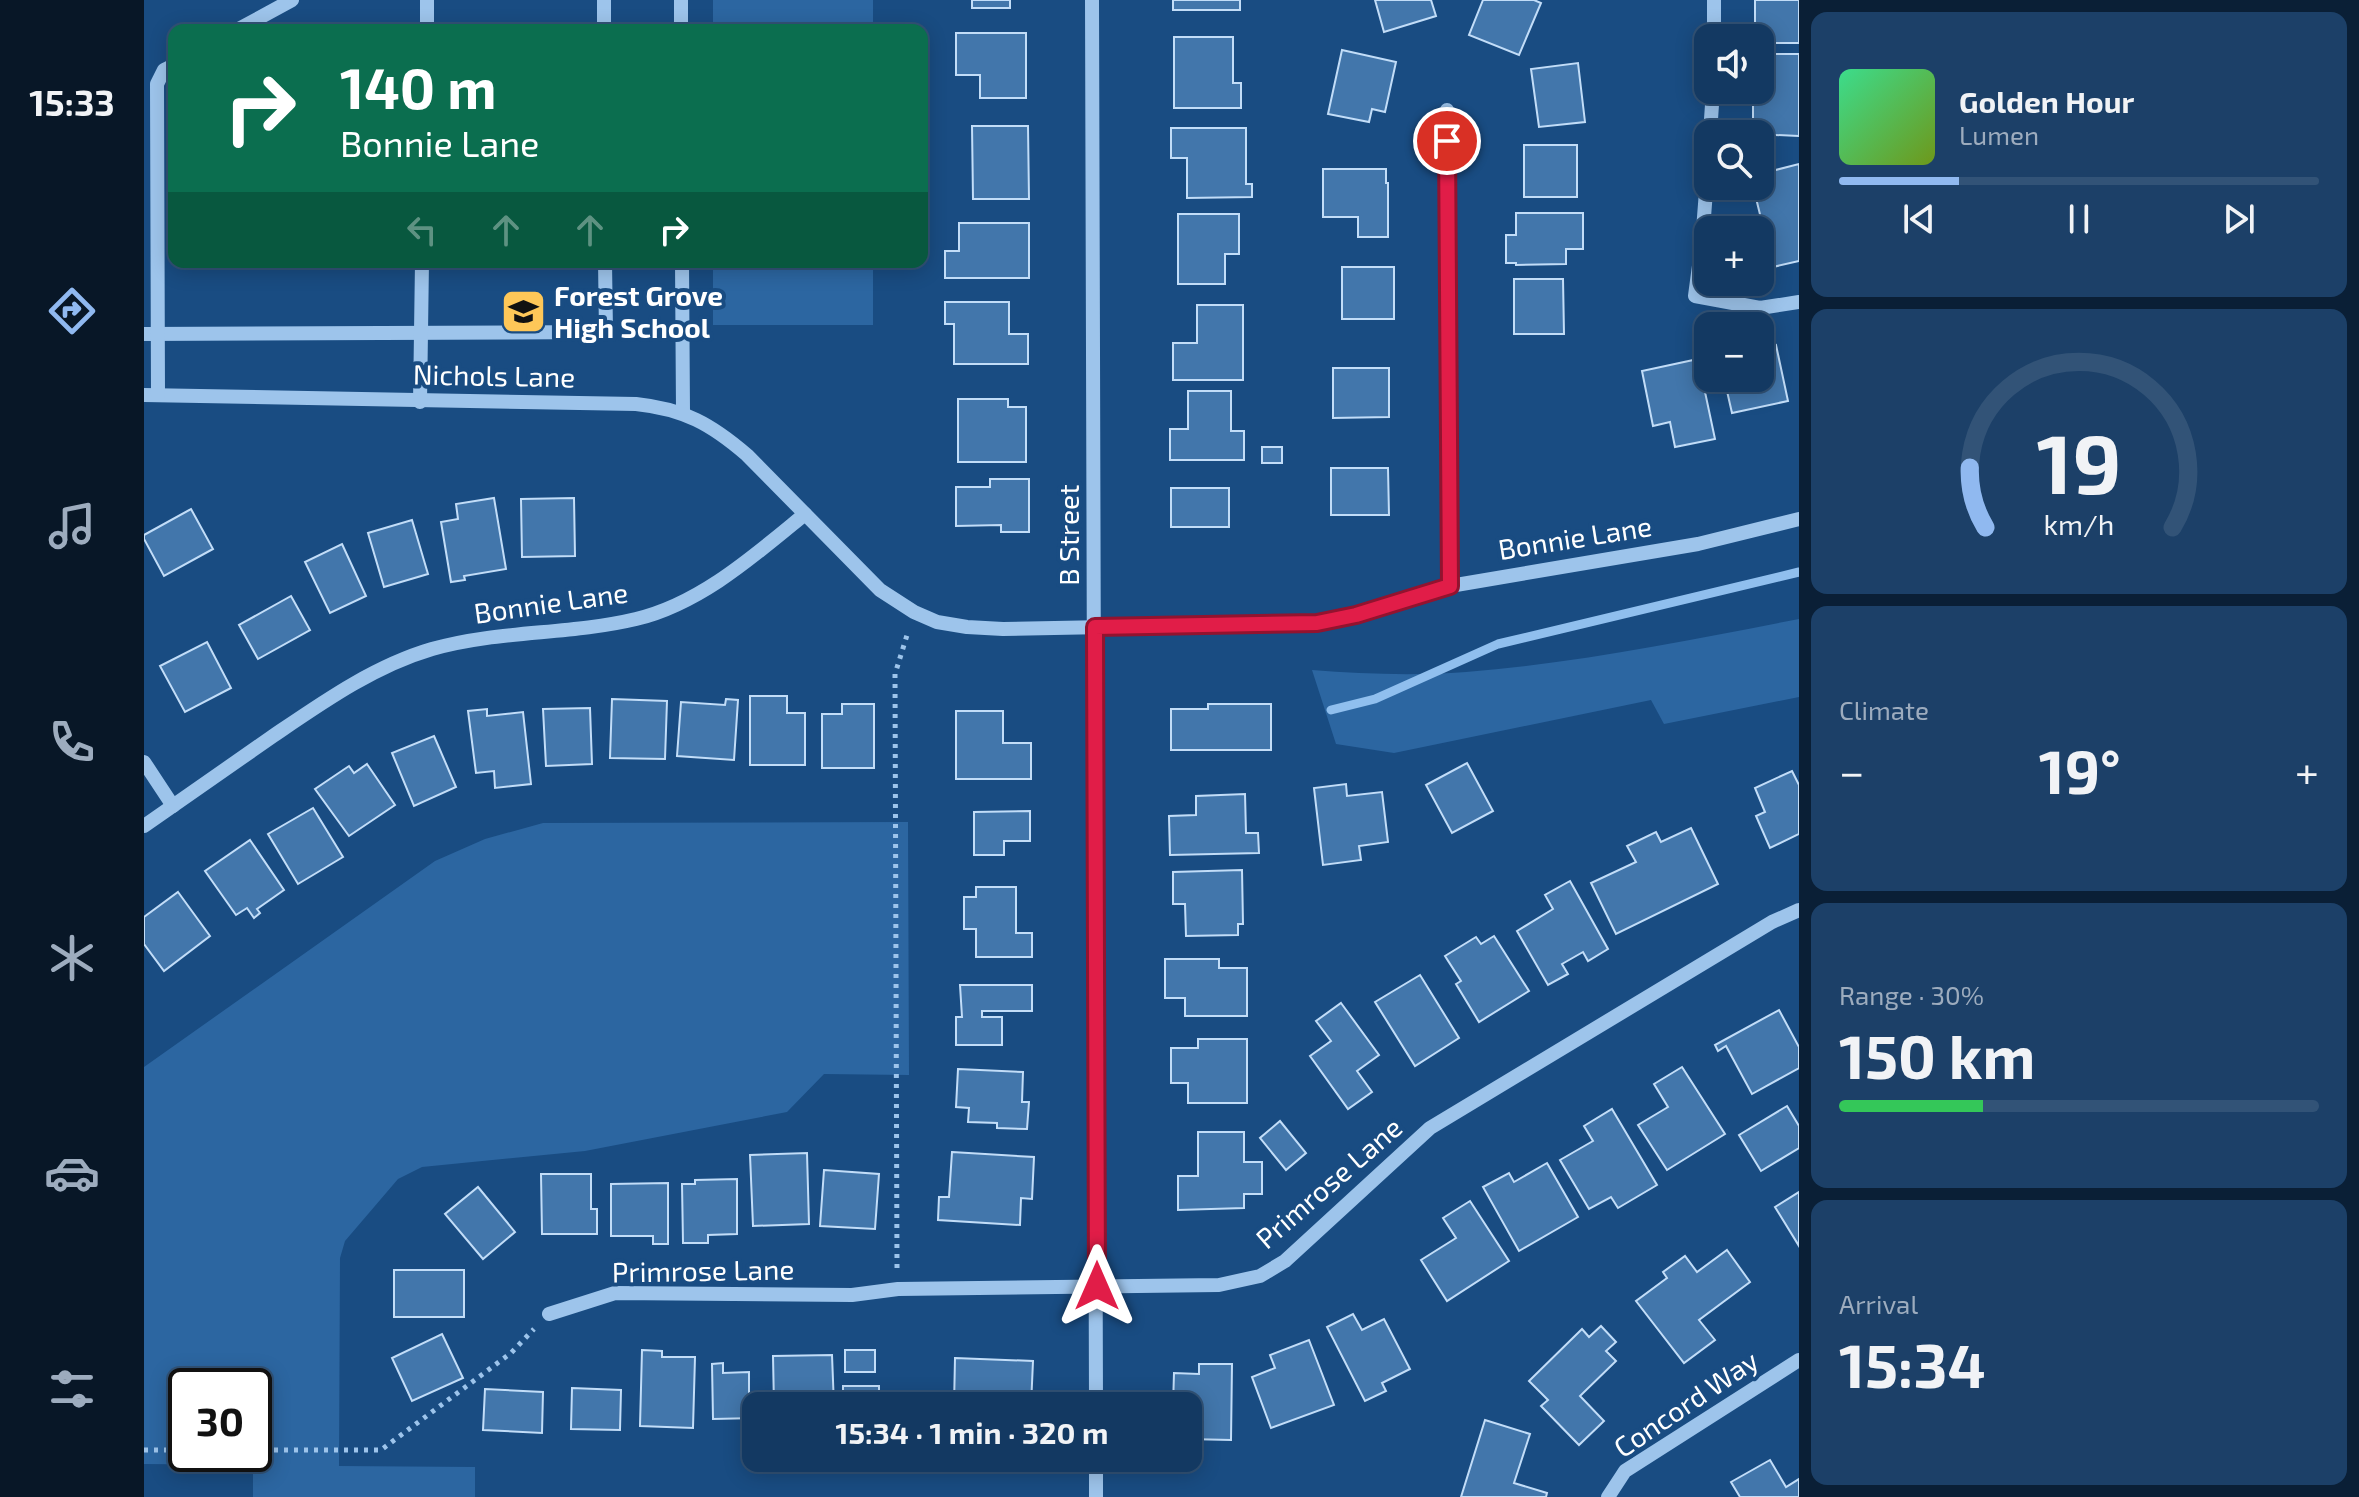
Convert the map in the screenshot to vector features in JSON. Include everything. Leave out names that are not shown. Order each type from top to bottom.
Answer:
[{"type":"street","points":[[248,24],[292,0]]},
{"type":"street","points":[[427,0],[427,24]]},
{"type":"street","points":[[604,0],[604,24]]},
{"type":"street","points":[[681,0],[681,24]]},
{"type":"street","name":"B Street","points":[[1092,0],[1096,1392]]},
{"type":"street","points":[[1714,0],[1714,24]]},
{"type":"street","points":[[151,395],[151,165],[157,84],[168,68]]},
{"type":"street","points":[[1447,110],[1450,586]]},
{"type":"street","points":[[1705,200],[1695,296],[1760,308],[1799,302]]},
{"type":"street","points":[[420,402],[422,268]]},
{"type":"street","points":[[151,334],[606,332],[605,268]]},
{"type":"street","points":[[682,268],[683,412]]},
{"type":"street","name":"Nichols Lane","points":[[151,395],[636,404],[683,412],[725,436],[776,482],[805,514]]},
{"type":"street","name":"Bonnie Lane","points":[[144,826],[310,710],[380,670],[431,649],[471,641],[639,619],[708,586],[805,514],[880,590],[914,612],[937,622],[967,627],[1317,623],[1356,615],[1450,586],[1698,544],[1799,519]]},
{"type":"street","points":[[144,762],[173,806]]},
{"type":"street","name":"Primrose Lane","points":[[549,1314],[615,1293],[852,1295],[898,1289],[1219,1285],[1260,1276],[1285,1261],[1308,1241],[1430,1128],[1772,922],[1799,910]]},
{"type":"street","name":"Concord Way","points":[[1608,1497],[1625,1471],[1799,1360]]},
{"type":"street","points":[[1096,1472],[1096,1497]]},
{"type":"path","points":[[898,1289],[895,674],[914,612]]},
{"type":"path","points":[[272,1450],[381,1450],[511,1353],[549,1314]]},
{"type":"path","points":[[144,1450],[168,1450]]},
{"type":"shaded area","points":[[713,0],[873,0],[873,24],[713,24]]},
{"type":"shaded area","points":[[713,268],[873,268],[873,325],[713,325]]},
{"type":"shaded area","points":[[1799,619],[1799,697],[1664,724],[1651,700],[1394,753],[1336,744],[1312,670],[1408,674],[1508,668],[1633,650]]},
{"type":"shaded area","points":[[908,822],[909,1075],[824,1074],[787,1112],[585,1151],[422,1167],[398,1179],[345,1241],[340,1258],[339,1466],[475,1467],[475,1497],[253,1497],[253,1472],[272,1472],[272,1368],[168,1368],[168,1464],[144,1464],[144,1067],[435,861],[485,839],[543,823]]},
{"type":"building","points":[[972,0],[1010,0],[1010,8],[972,8]]},
{"type":"building","points":[[1173,0],[1240,0],[1240,10],[1173,10]]},
{"type":"building","points":[[1375,0],[1431,0],[1436,16],[1384,32]]},
{"type":"building","points":[[1483,0],[1534,0],[1541,3],[1519,55],[1469,35]]},
{"type":"building","points":[[1755,0],[1799,0],[1799,43],[1774,43],[1774,24],[1755,24]]},
{"type":"building","points":[[956,33],[1026,33],[1026,98],[980,98],[980,75],[956,75]]},
{"type":"building","points":[[1174,37],[1233,37],[1233,83],[1241,83],[1241,108],[1174,108]]},
{"type":"building","points":[[1342,50],[1396,62],[1385,112],[1372,109],[1369,122],[1328,114]]},
{"type":"building","points":[[1774,54],[1799,54],[1799,136],[1774,135],[1774,120],[1753,120],[1753,104],[1774,104]]},
{"type":"building","points":[[1578,63],[1585,122],[1539,127],[1531,69]]},
{"type":"building","points":[[972,126],[1028,126],[1029,199],[973,199]]},
{"type":"building","points":[[1171,128],[1246,128],[1246,184],[1252,184],[1252,197],[1187,198],[1187,158],[1171,158]]},
{"type":"building","points":[[1524,145],[1577,145],[1577,197],[1524,197]]},
{"type":"building","points":[[1799,164],[1799,261],[1774,267],[1774,216],[1760,216],[1756,200],[1774,200],[1774,170]]},
{"type":"building","points":[[1323,169],[1386,169],[1388,237],[1358,237],[1358,217],[1323,217]]},
{"type":"building","points":[[1516,213],[1583,213],[1583,249],[1566,249],[1566,264],[1506,263],[1506,235],[1516,235]]},
{"type":"building","points":[[1178,214],[1239,214],[1239,254],[1225,254],[1225,284],[1178,284]]},
{"type":"building","points":[[959,223],[1029,223],[1029,278],[945,278],[945,251],[959,251]]},
{"type":"building","points":[[1342,267],[1394,267],[1394,319],[1342,319]]},
{"type":"building","points":[[1514,279],[1563,279],[1564,334],[1514,334]]},
{"type":"building","points":[[945,302],[1009,302],[1009,334],[1028,334],[1028,364],[954,364],[954,324],[945,324]]},
{"type":"building","points":[[1197,305],[1243,305],[1243,380],[1173,380],[1173,343],[1197,343]]},
{"type":"building","points":[[1774,346],[1788,401],[1732,413],[1727,392],[1774,392]]},
{"type":"building","points":[[1694,360],[1694,392],[1705,392],[1715,439],[1675,447],[1670,422],[1653,426],[1642,371]]},
{"type":"building","points":[[1333,368],[1389,368],[1389,417],[1333,418]]},
{"type":"building","points":[[1188,391],[1231,391],[1231,431],[1244,431],[1244,460],[1170,460],[1170,429],[1188,429]]},
{"type":"building","points":[[958,399],[1008,399],[1008,407],[1026,407],[1026,462],[958,462]]},
{"type":"building","points":[[1262,447],[1282,447],[1282,463],[1262,463]]},
{"type":"building","points":[[1331,468],[1388,468],[1389,515],[1331,515]]},
{"type":"building","points":[[990,479],[1029,479],[1029,532],[1001,532],[1001,525],[956,526],[956,487],[990,487]]},
{"type":"building","points":[[1171,488],[1229,488],[1229,527],[1171,527]]},
{"type":"building","points":[[494,498],[506,569],[464,576],[465,580],[451,582],[441,522],[458,519],[456,504]]},
{"type":"building","points":[[574,498],[575,556],[522,557],[521,499]]},
{"type":"building","points":[[191,509],[213,549],[164,576],[144,535]]},
{"type":"building","points":[[412,520],[428,574],[384,587],[368,533]]},
{"type":"building","points":[[342,544],[366,596],[330,613],[305,562]]},
{"type":"building","points":[[291,596],[310,630],[258,659],[239,625]]},
{"type":"building","points":[[207,642],[231,688],[185,712],[160,666]]},
{"type":"building","points":[[750,696],[787,696],[787,713],[805,713],[805,765],[750,765]]},
{"type":"building","points":[[612,699],[667,701],[665,759],[610,758]]},
{"type":"building","points":[[726,699],[738,700],[734,760],[677,756],[681,702],[725,705]]},
{"type":"building","points":[[842,704],[874,704],[874,768],[822,768],[822,714],[842,714]]},
{"type":"building","points":[[1208,704],[1271,704],[1271,750],[1171,750],[1171,709],[1208,709]]},
{"type":"building","points":[[590,708],[592,764],[546,766],[543,709]]},
{"type":"building","points":[[487,709],[487,716],[523,712],[531,784],[495,788],[494,771],[476,773],[468,711]]},
{"type":"building","points":[[956,711],[1003,711],[1003,743],[1031,743],[1031,779],[956,779]]},
{"type":"building","points":[[434,736],[456,787],[414,806],[392,753]]},
{"type":"building","points":[[1467,763],[1493,811],[1452,833],[1426,785]]},
{"type":"building","points":[[367,764],[395,805],[349,836],[315,789],[349,766],[354,773]]},
{"type":"building","points":[[1792,771],[1799,785],[1799,834],[1770,848],[1756,816],[1765,812],[1755,788]]},
{"type":"building","points":[[1346,784],[1347,796],[1382,792],[1388,842],[1359,846],[1361,860],[1323,865],[1314,788]]},
{"type":"building","points":[[1245,794],[1246,833],[1258,833],[1259,853],[1170,855],[1169,816],[1196,815],[1196,796]]},
{"type":"building","points":[[313,808],[343,857],[298,884],[268,834]]},
{"type":"building","points":[[1030,811],[1030,841],[1004,841],[1004,855],[974,855],[974,812]]},
{"type":"building","points":[[1691,828],[1718,884],[1616,934],[1591,883],[1636,862],[1627,846],[1656,832],[1661,842]]},
{"type":"building","points":[[250,840],[284,890],[257,909],[260,913],[254,918],[247,908],[236,915],[205,871]]},
{"type":"building","points":[[1242,870],[1243,924],[1238,924],[1238,935],[1186,936],[1185,904],[1173,904],[1173,872]]},
{"type":"building","points":[[1570,881],[1608,949],[1588,961],[1583,952],[1562,964],[1568,974],[1548,985],[1517,931],[1553,909],[1545,895]]},
{"type":"building","points":[[976,887],[1016,887],[1016,933],[1032,933],[1032,957],[976,957],[976,929],[964,929],[964,897],[976,897]]},
{"type":"building","points":[[178,892],[210,936],[164,971],[144,944],[144,917]]},
{"type":"building","points":[[1494,936],[1529,991],[1479,1022],[1456,984],[1461,981],[1445,956],[1476,937],[1481,944]]},
{"type":"building","points":[[1165,959],[1219,959],[1219,968],[1247,968],[1247,1016],[1185,1016],[1185,998],[1165,998]]},
{"type":"building","points":[[1420,975],[1459,1038],[1415,1066],[1375,1002]]},
{"type":"building","points":[[960,985],[1032,985],[1032,1011],[982,1011],[982,1017],[1002,1017],[1002,1045],[956,1045],[956,1017],[962,1017]]},
{"type":"building","points":[[1341,1003],[1379,1055],[1357,1071],[1372,1092],[1348,1109],[1310,1056],[1331,1041],[1316,1021]]},
{"type":"building","points":[[1779,1010],[1799,1047],[1799,1068],[1752,1094],[1726,1046],[1718,1051],[1715,1045]]},
{"type":"building","points":[[1198,1039],[1247,1039],[1247,1103],[1188,1103],[1188,1083],[1171,1083],[1171,1048],[1198,1048]]},
{"type":"building","points":[[1682,1067],[1725,1134],[1667,1170],[1638,1125],[1668,1107],[1654,1084]]},
{"type":"building","points":[[958,1069],[1023,1072],[1022,1102],[1029,1102],[1027,1129],[997,1128],[997,1123],[968,1122],[969,1108],[956,1107]]},
{"type":"building","points":[[1787,1106],[1799,1126],[1799,1148],[1761,1171],[1739,1135]]},
{"type":"building","points":[[1612,1109],[1657,1185],[1618,1208],[1611,1197],[1589,1209],[1560,1160],[1593,1141],[1584,1126]]},
{"type":"building","points":[[1280,1121],[1306,1153],[1286,1170],[1260,1138]]},
{"type":"building","points":[[1198,1132],[1244,1132],[1244,1162],[1262,1162],[1262,1194],[1244,1194],[1244,1208],[1178,1210],[1178,1176],[1198,1176]]},
{"type":"building","points":[[952,1152],[1034,1157],[1032,1199],[1021,1198],[1020,1225],[938,1220],[939,1197],[949,1197]]},
{"type":"building","points":[[807,1153],[809,1224],[753,1226],[750,1155]]},
{"type":"building","points":[[1547,1163],[1578,1217],[1519,1251],[1483,1187],[1509,1173],[1514,1182]]},
{"type":"building","points":[[824,1170],[879,1174],[875,1229],[820,1226]]},
{"type":"building","points":[[541,1174],[591,1174],[591,1209],[597,1209],[597,1234],[542,1234]]},
{"type":"building","points":[[737,1179],[737,1234],[708,1235],[708,1243],[683,1243],[682,1184],[695,1184],[695,1180]]},
{"type":"building","points":[[668,1183],[668,1244],[653,1244],[653,1236],[611,1236],[611,1184]]},
{"type":"building","points":[[478,1187],[515,1232],[483,1259],[445,1214]]},
{"type":"building","points":[[1799,1192],[1799,1246],[1775,1207]]},
{"type":"building","points":[[1470,1201],[1509,1261],[1447,1301],[1421,1260],[1456,1238],[1443,1218]]},
{"type":"building","points":[[1727,1250],[1750,1282],[1699,1320],[1715,1340],[1684,1363],[1636,1301],[1667,1278],[1663,1272],[1685,1256],[1697,1272]]},
{"type":"building","points":[[394,1270],[464,1270],[464,1317],[394,1317]]},
{"type":"building","points":[[1353,1314],[1362,1330],[1384,1319],[1410,1369],[1382,1383],[1386,1391],[1365,1401],[1327,1327]]},
{"type":"building","points":[[1601,1326],[1616,1342],[1606,1351],[1616,1361],[1580,1396],[1604,1421],[1579,1445],[1541,1406],[1548,1400],[1529,1381],[1582,1329],[1589,1337]]},
{"type":"building","points":[[442,1334],[463,1378],[412,1401],[392,1358]]},
{"type":"building","points":[[1309,1340],[1334,1405],[1271,1428],[1252,1377],[1275,1368],[1270,1355]]},
{"type":"building","points":[[642,1350],[662,1351],[662,1357],[695,1357],[693,1428],[640,1426]]},
{"type":"building","points":[[845,1350],[875,1350],[875,1372],[845,1372]]},
{"type":"building","points":[[832,1355],[833,1392],[774,1392],[773,1356]]},
{"type":"building","points":[[955,1358],[1033,1361],[1032,1392],[954,1392]]},
{"type":"building","points":[[723,1363],[723,1373],[749,1372],[749,1392],[742,1392],[742,1418],[713,1419],[712,1364]]},
{"type":"building","points":[[1199,1364],[1232,1364],[1231,1440],[1202,1439],[1202,1392],[1173,1392],[1174,1373],[1199,1374]]},
{"type":"building","points":[[843,1386],[879,1386],[879,1392],[843,1392]]},
{"type":"building","points":[[572,1388],[621,1390],[620,1430],[571,1429]]},
{"type":"building","points":[[485,1389],[543,1392],[542,1433],[483,1430]]},
{"type":"building","points":[[1485,1420],[1530,1434],[1514,1483],[1547,1493],[1546,1497],[1461,1497]]},
{"type":"building","points":[[1770,1460],[1786,1487],[1799,1479],[1799,1497],[1740,1497],[1731,1482]]},
{"type":"waterway","points":[[1331,710],[1375,699],[1498,644],[1799,572]]},
{"type":"place","name":"Forest Grove High School","points":[[523,312]]},
{"type":"route","points":[[1097,1286],[1095,627],[1317,623],[1356,615],[1450,586],[1447,141]]}]
